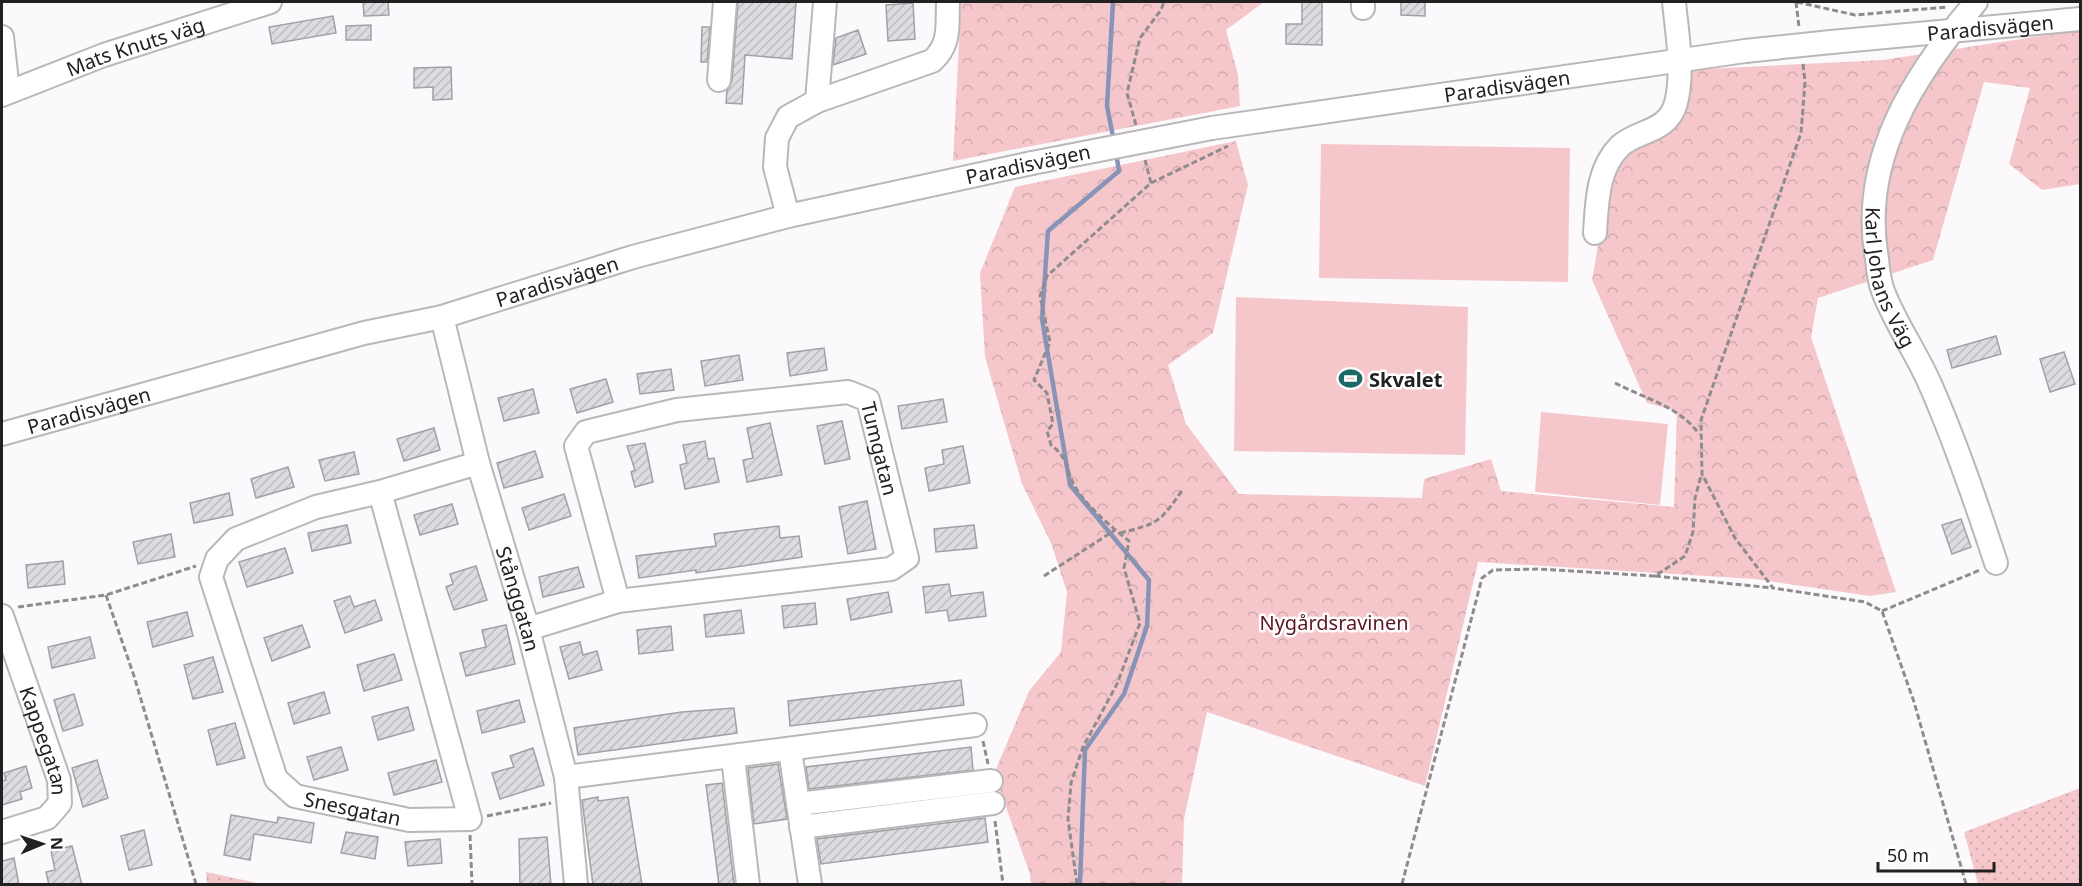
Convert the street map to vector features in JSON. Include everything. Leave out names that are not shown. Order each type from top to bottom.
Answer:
[{"type":"street","name":"Mats Knuts väg","points":[[5,93],[225,14],[270,2]]},
{"type":"street","points":[[719,80],[725,2]]},
{"type":"street","points":[[818,100],[825,2]]},
{"type":"street","points":[[788,216],[775,166],[777,138],[788,117],[818,100],[932,62],[943,51],[945,45],[948,2]]},
{"type":"street","points":[[1595,233],[1599,186],[1604,172],[1620,146],[1660,127],[1676,104],[1679,58],[1674,2]]},
{"type":"street","name":"Karl Johans Väg","points":[[1976,2],[1951,31],[1902,104],[1888,137],[1873,207],[1872,233],[1882,288],[1934,393],[1969,480],[1996,563]]},
{"type":"street","name":"Paradisvägen","points":[[2,434],[364,333],[442,317],[633,257],[788,216],[1032,163],[1212,128],[1679,58],[2080,19]]},
{"type":"street","points":[[2,37],[5,93]]},
{"type":"street","name":"Stånggatan","points":[[442,317],[477,463],[528,629],[566,777],[576,885]]},
{"type":"street","name":"Tumgatan","points":[[528,629],[618,602],[891,569],[907,558],[868,400],[848,392],[677,410],[586,432],[576,446],[618,602]]},
{"type":"street","points":[[217,559],[236,539],[316,507],[380,492],[477,463]]},
{"type":"street","points":[[380,492],[470,819]]},
{"type":"street","name":"Snesgatan","points":[[217,559],[211,577],[276,779],[295,796],[409,820],[470,819]]},
{"type":"street","name":"Kappegatan","points":[[2,832],[47,818],[60,804],[59,780],[7,612]]},
{"type":"street","points":[[566,777],[733,758],[975,725]]},
{"type":"street","points":[[790,750],[810,885]]},
{"type":"street","points":[[733,758],[748,885]]},
{"type":"street","points":[[800,815],[992,792]]},
{"type":"path","points":[[1127,93],[1140,38],[1161,10],[1164,2]]},
{"type":"path","points":[[1800,36],[1797,2],[1855,15],[1948,7]]},
{"type":"path","points":[[1655,576],[1685,556],[1693,531],[1695,498],[1702,474],[1701,420],[1801,133],[1805,82],[1803,59]]},
{"type":"path","points":[[1077,885],[1068,819],[1071,783],[1083,747],[1117,684],[1140,623],[1124,568],[1129,541],[1115,530],[1076,489],[1062,453],[1051,445],[1047,431],[1053,424],[1047,393],[1034,381],[1050,342],[1040,296],[1047,276],[1151,183],[1237,142]]},
{"type":"path","points":[[1149,176],[1151,183]]},
{"type":"path","points":[[1615,383],[1673,410],[1690,421],[1701,435]]},
{"type":"path","points":[[1702,474],[1735,538],[1773,588]]},
{"type":"path","points":[[1120,534],[1155,524],[1168,512],[1183,489]]},
{"type":"path","points":[[1044,576],[1115,530]]},
{"type":"path","points":[[7,612],[106,595],[217,559]]},
{"type":"path","points":[[1882,611],[1996,563]]},
{"type":"path","points":[[1402,885],[1482,578],[1493,570],[1538,569],[1655,576],[1773,588],[1865,602],[1882,611],[1914,702],[1966,885]]},
{"type":"path","points":[[106,595],[134,676],[196,885]]},
{"type":"path","points":[[472,885],[470,819],[568,800]]},
{"type":"green space","points":[[961,2],[1264,2],[1226,30],[1238,75],[1240,106],[953,161]]},
{"type":"green space","name":"Nygårdsravinen","points":[[2080,30],[2080,184],[2042,190],[2009,164],[2030,88],[1984,82],[1933,260],[1818,298],[1811,337],[1896,592],[1870,596],[1755,579],[1478,562],[1425,786],[1207,712],[1184,819],[1182,884],[1031,884],[1030,874],[994,774],[1029,691],[1061,652],[1067,592],[1051,543],[1022,484],[985,357],[980,273],[1015,187],[1236,141],[1248,185],[1213,333],[1168,365],[1186,424],[1239,494],[1422,498],[1424,479],[1491,459],[1501,491],[1674,507],[1677,411],[1647,403],[1592,280],[1609,183],[1635,146],[1681,116],[1685,70],[1883,60]]},
{"type":"green space","points":[[1321,144],[1570,148],[1568,282],[1319,278]]},
{"type":"green space","name":"Skvalet","points":[[1236,297],[1468,307],[1465,455],[1234,451]]},
{"type":"green space","points":[[1541,412],[1668,424],[1660,505],[1535,492]]},
{"type":"green space","points":[[2080,788],[2080,884],[1978,884],[1964,832]]},
{"type":"green space","points":[[206,872],[262,884],[207,884]]},
{"type":"building","points":[[363,2],[388,2],[389,15],[364,16]]},
{"type":"building","points":[[738,2],[796,2],[792,59],[745,55],[742,104],[726,103],[727,91],[732,81]]},
{"type":"building","points":[[1302,2],[1322,2],[1322,45],[1286,44],[1286,24],[1302,24]]},
{"type":"building","points":[[1401,2],[1425,2],[1425,16],[1401,15]]},
{"type":"building","points":[[913,3],[915,39],[888,41],[886,5]]},
{"type":"building","points":[[333,16],[336,33],[272,44],[269,27]]},
{"type":"building","points":[[371,25],[371,40],[346,40],[346,26]]},
{"type":"building","points":[[702,27],[710,27],[707,62],[701,62]]},
{"type":"building","points":[[858,30],[866,54],[833,65],[836,38]]},
{"type":"building","points":[[451,67],[452,99],[433,100],[433,87],[414,88],[414,68]]},
{"type":"building","points":[[1996,336],[2001,354],[1952,368],[1947,350]]},
{"type":"building","points":[[824,348],[827,370],[790,376],[787,353]]},
{"type":"building","points":[[2064,352],[2075,384],[2050,392],[2040,359]]},
{"type":"building","points":[[739,355],[743,380],[705,386],[701,361]]},
{"type":"building","points":[[671,369],[674,390],[640,394],[637,374]]},
{"type":"building","points":[[606,379],[613,402],[577,413],[570,389]]},
{"type":"building","points":[[533,389],[539,413],[504,421],[498,398]]},
{"type":"building","points":[[943,399],[947,422],[902,429],[898,406]]},
{"type":"building","points":[[842,421],[850,459],[825,464],[817,426]]},
{"type":"building","points":[[770,423],[782,475],[747,482],[743,460],[753,458],[747,428]]},
{"type":"building","points":[[434,428],[440,450],[404,461],[397,439]]},
{"type":"building","points":[[705,441],[708,459],[714,458],[719,482],[685,489],[680,465],[687,463],[683,445]]},
{"type":"building","points":[[645,443],[653,482],[635,487],[631,472],[635,470],[627,446]]},
{"type":"building","points":[[963,446],[970,483],[929,491],[925,468],[944,464],[942,450]]},
{"type":"building","points":[[535,451],[543,477],[504,488],[497,463]]},
{"type":"building","points":[[354,452],[359,474],[325,481],[319,460]]},
{"type":"building","points":[[288,467],[294,487],[256,498],[251,479]]},
{"type":"building","points":[[229,493],[233,515],[194,523],[190,503]]},
{"type":"building","points":[[564,494],[571,516],[529,530],[522,508]]},
{"type":"building","points":[[867,501],[876,549],[848,554],[839,507]]},
{"type":"building","points":[[452,504],[458,524],[420,535],[414,515]]},
{"type":"building","points":[[1961,519],[1971,547],[1952,554],[1942,525]]},
{"type":"building","points":[[347,525],[351,543],[312,551],[308,533]]},
{"type":"building","points":[[974,525],[977,548],[936,552],[934,529]]},
{"type":"building","points":[[779,526],[780,538],[799,536],[802,557],[696,573],[696,570],[639,578],[636,556],[716,546],[714,534]]},
{"type":"building","points":[[171,534],[175,557],[138,564],[133,542]]},
{"type":"building","points":[[285,548],[293,573],[247,587],[239,562]]},
{"type":"building","points":[[63,561],[65,584],[28,588],[26,565]]},
{"type":"building","points":[[476,566],[487,600],[454,610],[446,587],[453,584],[450,574]]},
{"type":"building","points":[[578,567],[584,587],[543,597],[539,577]]},
{"type":"building","points":[[949,584],[951,596],[983,592],[986,616],[949,621],[947,610],[926,613],[923,587]]},
{"type":"building","points":[[888,592],[892,612],[851,620],[847,599]]},
{"type":"building","points":[[350,596],[354,607],[375,600],[382,620],[345,633],[334,601]]},
{"type":"building","points":[[815,603],[817,624],[784,628],[782,606]]},
{"type":"building","points":[[741,610],[744,633],[706,637],[704,615]]},
{"type":"building","points":[[187,612],[193,636],[153,647],[147,622]]},
{"type":"building","points":[[302,625],[310,647],[272,661],[264,638]]},
{"type":"building","points":[[506,625],[515,664],[466,676],[460,653],[486,647],[482,630]]},
{"type":"building","points":[[671,626],[673,650],[639,654],[637,630]]},
{"type":"building","points":[[90,637],[95,658],[52,668],[48,647]]},
{"type":"building","points":[[580,642],[583,655],[597,651],[602,670],[569,679],[560,647]]},
{"type":"building","points":[[394,654],[402,680],[364,691],[357,665]]},
{"type":"building","points":[[213,657],[223,692],[193,699],[184,665]]},
{"type":"building","points":[[961,680],[964,705],[790,726],[788,701]]},
{"type":"building","points":[[324,692],[330,713],[294,724],[288,703]]},
{"type":"building","points":[[74,694],[83,725],[63,731],[54,700]]},
{"type":"building","points":[[519,700],[525,722],[482,733],[477,711]]},
{"type":"building","points":[[408,707],[414,730],[378,740],[372,717]]},
{"type":"building","points":[[734,708],[737,733],[578,755],[574,728],[682,712]]},
{"type":"building","points":[[235,723],[245,758],[217,765],[208,730]]},
{"type":"building","points":[[341,747],[348,770],[314,780],[307,757]]},
{"type":"building","points":[[971,747],[973,770],[809,789],[806,767]]},
{"type":"building","points":[[533,748],[544,785],[500,799],[492,773],[514,767],[510,756]]},
{"type":"building","points":[[97,760],[108,798],[83,807],[72,768]]},
{"type":"building","points":[[436,760],[442,782],[394,795],[388,773]]},
{"type":"building","points":[[778,764],[787,819],[754,824],[748,768]]},
{"type":"building","points":[[26,766],[32,788],[20,792],[22,799],[2,805],[2,781],[6,780],[4,773]]},
{"type":"building","points":[[722,783],[734,885],[719,885],[706,785]]},
{"type":"building","points":[[598,797],[598,801],[628,797],[642,885],[593,885],[582,800]]},
{"type":"building","points":[[231,815],[277,823],[278,817],[314,823],[311,843],[254,834],[250,860],[224,855]]},
{"type":"building","points":[[985,818],[988,842],[821,864],[817,839]]},
{"type":"building","points":[[144,830],[152,865],[129,870],[121,836]]},
{"type":"building","points":[[346,832],[378,837],[375,859],[341,853]]},
{"type":"building","points":[[547,837],[551,885],[520,885],[519,839]]},
{"type":"building","points":[[440,839],[442,863],[408,866],[405,842]]},
{"type":"building","points":[[72,846],[82,885],[49,885],[46,872],[55,870],[51,851]]},
{"type":"building","points":[[14,858],[19,885],[2,885],[2,861]]},
{"type":"waterway","points":[[1113,2],[1107,106],[1114,142]]},
{"type":"waterway","points":[[1080,884],[1085,750],[1124,694],[1147,626],[1149,580],[1070,485],[1042,319],[1048,231],[1119,171],[1116,153]]},
{"type":"place","name":"Skvalet","points":[[1351,379]]}]
